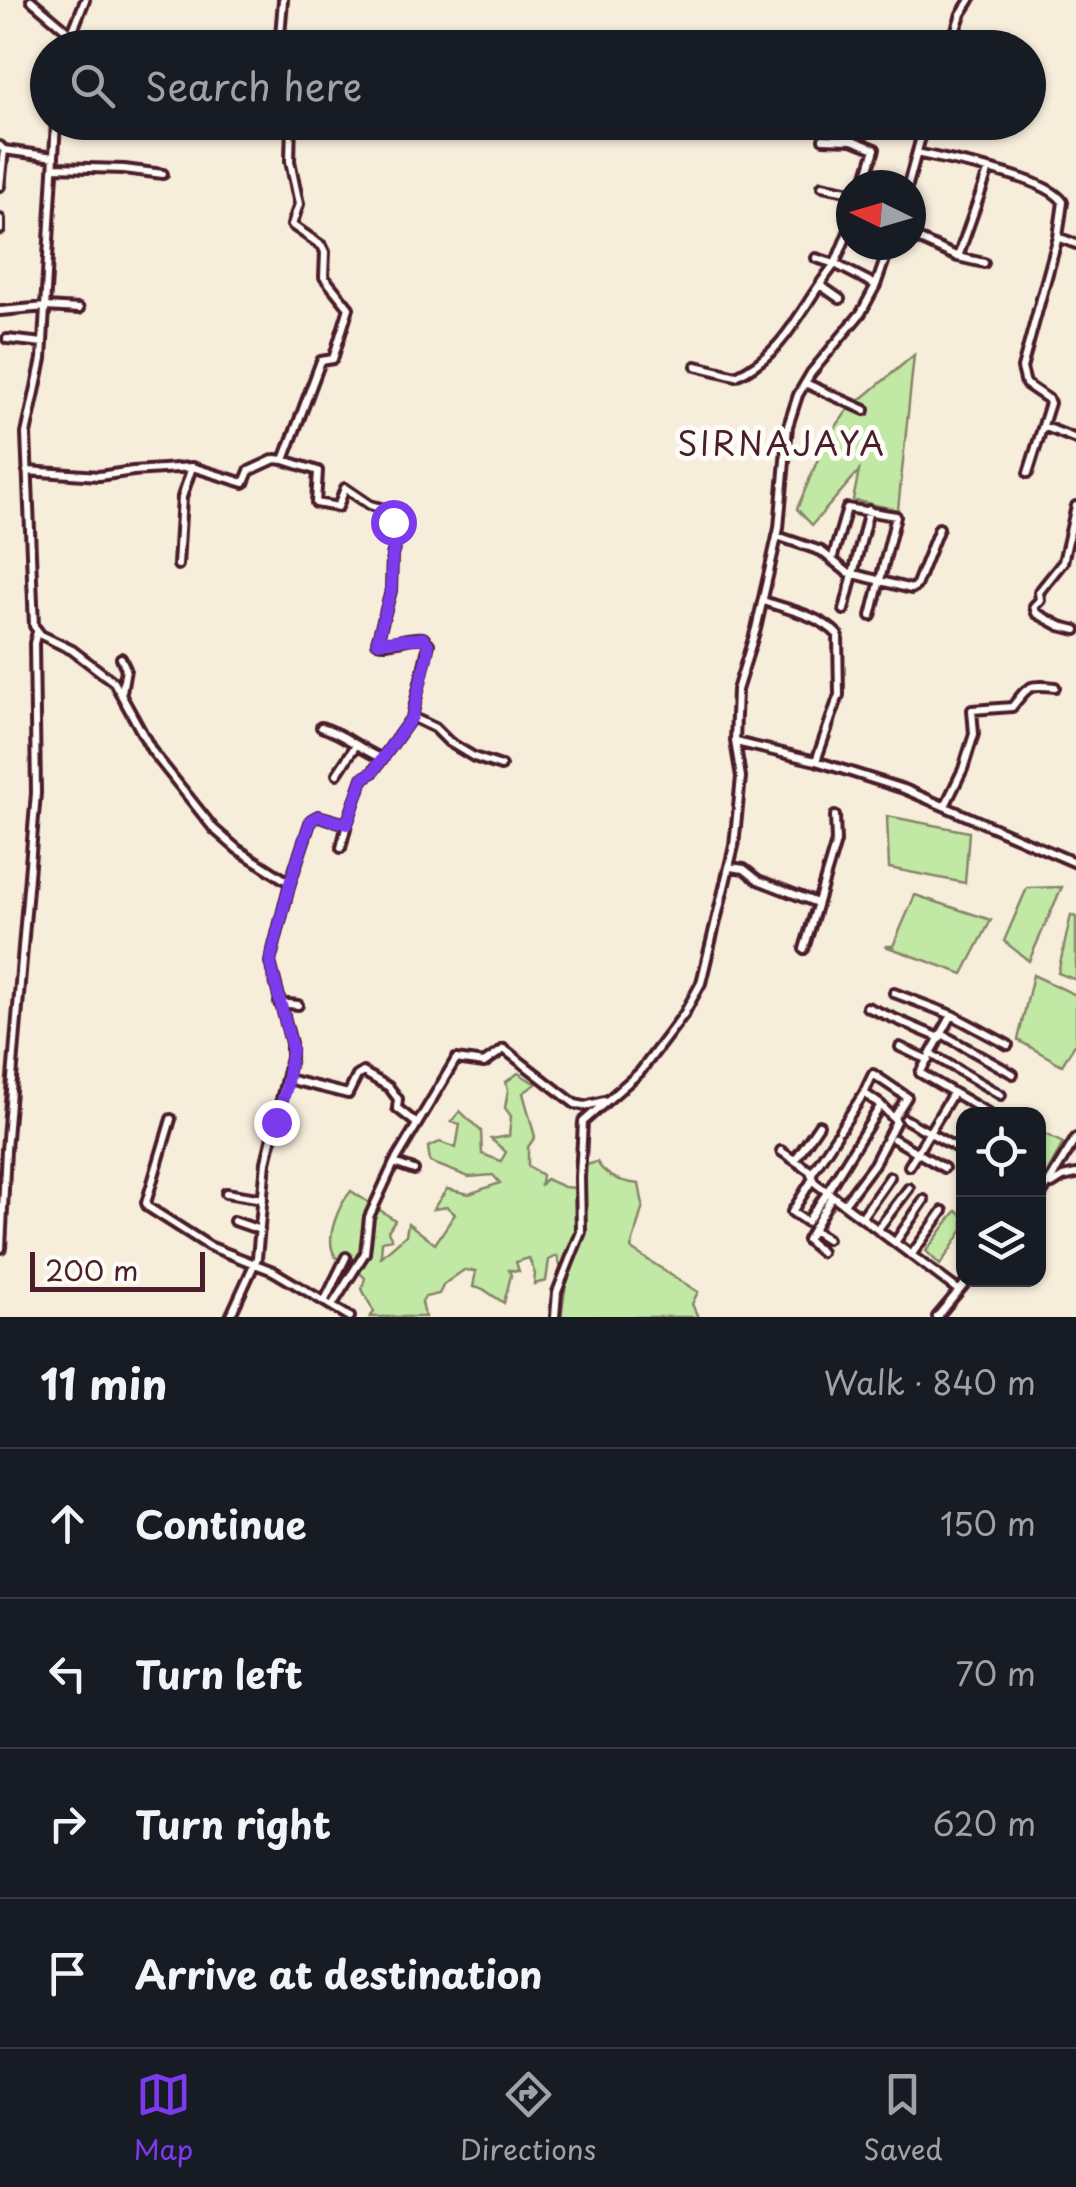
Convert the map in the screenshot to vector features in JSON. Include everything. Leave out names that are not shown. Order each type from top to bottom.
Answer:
[{"type":"street","points":[[31,0],[66,30]]},
{"type":"street","points":[[71,30],[85,0]]},
{"type":"street","points":[[280,30],[283,0]]},
{"type":"street","points":[[956,30],[970,0]]},
{"type":"street","points":[[1,1248],[36,793],[37,632],[33,620],[27,427],[43,342],[55,140]]},
{"type":"street","points":[[284,460],[321,361],[333,358],[350,313],[348,304],[324,277],[324,249],[292,225],[299,204],[291,169],[291,140]]},
{"type":"street","points":[[852,140],[876,149],[869,170]]},
{"type":"street","points":[[912,170],[920,140]]},
{"type":"street","points":[[0,186],[2,148],[54,157]]},
{"type":"street","points":[[917,153],[989,169],[1060,197],[1063,209],[1058,237],[1022,368],[1026,384],[1050,400],[1028,473]]},
{"type":"street","points":[[54,167],[163,174]]},
{"type":"street","points":[[958,256],[989,169]]},
{"type":"street","points":[[822,186],[836,189]]},
{"type":"street","points":[[0,219],[0,230]]},
{"type":"street","points":[[1058,237],[1076,244]]},
{"type":"street","points":[[926,242],[984,263]]},
{"type":"street","points":[[816,258],[876,285]]},
{"type":"street","points":[[696,366],[740,376],[788,334],[837,260]]},
{"type":"street","points":[[555,1317],[556,1292],[582,1232],[583,1122],[640,1072],[695,998],[712,947],[730,867],[740,792],[735,741],[738,683],[778,536],[788,426],[806,382],[861,312],[885,260]]},
{"type":"street","points":[[820,285],[840,299]]},
{"type":"street","points":[[0,311],[46,306],[78,309]]},
{"type":"street","points":[[7,340],[43,342]]},
{"type":"street","points":[[806,382],[865,410]]},
{"type":"street","points":[[1043,426],[1076,439]]},
{"type":"street","points":[[27,471],[92,477],[192,467],[244,483],[248,471],[274,459],[284,460],[318,471],[316,503],[338,506],[345,488],[370,505],[391,511],[393,523],[400,526],[390,563],[391,591],[377,642],[414,637],[427,641],[428,652],[412,717],[372,773],[363,778],[341,848]]},
{"type":"street","points":[[178,565],[182,497],[192,467]]},
{"type":"street","points":[[1076,506],[1063,562],[1039,592],[1040,600],[1034,606],[1036,613],[1076,630]]},
{"type":"street","points":[[832,562],[846,510],[896,516],[871,616]]},
{"type":"street","points":[[844,610],[869,510]]},
{"type":"street","points":[[778,536],[821,551],[852,573],[905,588],[916,586],[939,528]]},
{"type":"street","points":[[762,601],[806,616],[838,635],[839,695],[816,761]]},
{"type":"street","points":[[37,632],[72,650],[106,675],[122,693],[156,758],[214,829],[237,850],[290,883]]},
{"type":"street","points":[[121,658],[126,669],[122,693]]},
{"type":"street","points":[[945,806],[974,734],[972,710],[1010,708],[1032,685],[1055,687]]},
{"type":"street","points":[[412,717],[435,728],[474,757],[501,766]]},
{"type":"street","points":[[322,727],[351,738],[356,745],[381,758]]},
{"type":"street","points":[[735,741],[882,781],[1076,864]]},
{"type":"street","points":[[337,774],[356,745]]},
{"type":"street","points":[[230,1317],[255,1263],[266,1162],[288,1080],[292,1043],[270,962],[311,820],[318,816],[347,824]]},
{"type":"street","points":[[804,949],[836,842],[835,816]]},
{"type":"street","points":[[730,867],[817,903]]},
{"type":"street","points":[[894,992],[952,1015],[1008,1045]]},
{"type":"street","points":[[279,1003],[298,1005]]},
{"type":"street","points":[[867,1006],[941,1036],[1013,1074]]},
{"type":"street","points":[[952,1015],[920,1074],[978,1107]]},
{"type":"street","points":[[900,1048],[929,1057],[1001,1095]]},
{"type":"street","points":[[329,1302],[365,1252],[369,1217],[394,1163],[452,1062],[460,1058],[484,1063],[501,1049],[580,1106],[605,1100]]},
{"type":"street","points":[[288,1080],[348,1094],[363,1072],[390,1087],[398,1099],[397,1108],[416,1123]]},
{"type":"street","points":[[881,1105],[807,1222],[792,1212],[874,1074],[907,1097],[894,1116]]},
{"type":"street","points":[[844,1204],[874,1164],[896,1121],[864,1093]]},
{"type":"street","points":[[909,1166],[953,1093]]},
{"type":"street","points":[[170,1119],[148,1207],[210,1246],[255,1263],[350,1317]]},
{"type":"street","points":[[905,1119],[956,1148]]},
{"type":"street","points":[[795,1160],[819,1125]]},
{"type":"street","points":[[1047,1188],[1076,1138]]},
{"type":"street","points":[[894,1139],[944,1168]]},
{"type":"street","points":[[781,1151],[828,1194],[958,1290]]},
{"type":"street","points":[[394,1163],[414,1170]]},
{"type":"street","points":[[1047,1188],[1063,1176],[1076,1174]]},
{"type":"street","points":[[862,1217],[890,1177]]},
{"type":"street","points":[[878,1229],[909,1188]]},
{"type":"street","points":[[226,1193],[263,1199]]},
{"type":"street","points":[[821,1252],[807,1240],[828,1194]]},
{"type":"street","points":[[896,1241],[924,1200]]},
{"type":"street","points":[[912,1254],[943,1211]]},
{"type":"street","points":[[234,1222],[260,1230]]},
{"type":"street","points":[[813,1230],[826,1239]]},
{"type":"street","points":[[329,1302],[346,1257]]},
{"type":"street","points":[[937,1317],[961,1287]]},
{"type":"green space","points":[[914,355],[898,510],[853,500],[859,471],[812,525],[797,509],[825,442],[847,411]]},
{"type":"green space","points":[[887,816],[969,832],[965,883],[889,868]]},
{"type":"green space","points":[[1062,887],[1029,961],[1004,941],[1027,888]]},
{"type":"green space","points":[[915,895],[991,920],[963,974],[885,946],[893,946]]},
{"type":"green space","points":[[1071,915],[1076,917],[1076,980],[1058,973]]},
{"type":"green space","points":[[1033,975],[1076,995],[1076,1043],[1062,1065],[1018,1040]]},
{"type":"green space","points":[[518,1073],[536,1084],[523,1093],[535,1137],[528,1147],[528,1166],[542,1175],[541,1184],[546,1179],[575,1188],[586,1165],[597,1162],[615,1178],[639,1184],[643,1205],[631,1249],[698,1292],[692,1304],[698,1317],[561,1317],[566,1283],[557,1256],[549,1260],[546,1281],[534,1284],[529,1258],[516,1262],[519,1271],[509,1270],[504,1303],[473,1287],[476,1271],[464,1270],[444,1284],[439,1294],[425,1297],[425,1317],[370,1317],[374,1312],[362,1289],[365,1278],[353,1266],[348,1268],[339,1261],[332,1249],[334,1222],[342,1205],[351,1191],[395,1220],[388,1231],[392,1239],[382,1241],[381,1257],[406,1235],[408,1223],[435,1244],[455,1214],[447,1207],[433,1209],[447,1189],[469,1194],[500,1183],[493,1175],[469,1177],[430,1162],[428,1147],[440,1142],[456,1148],[460,1124],[451,1122],[460,1111],[481,1131],[482,1154],[501,1161],[506,1152],[491,1139],[509,1136],[511,1116],[505,1108],[506,1082]]},
{"type":"green space","points":[[1046,1134],[1063,1143],[1046,1175]]},
{"type":"green space","points":[[956,1211],[956,1241],[940,1265],[926,1251]]},
{"type":"district","name":"SIRNAJAYA","points":[[782,445]]},
{"type":"route","points":[[276,1122],[286,1090],[292,1043],[270,962],[290,883],[311,820],[318,816],[347,824],[363,778],[372,773],[412,717],[428,652],[423,638],[377,642],[391,591],[390,563],[401,529],[393,522]]}]
